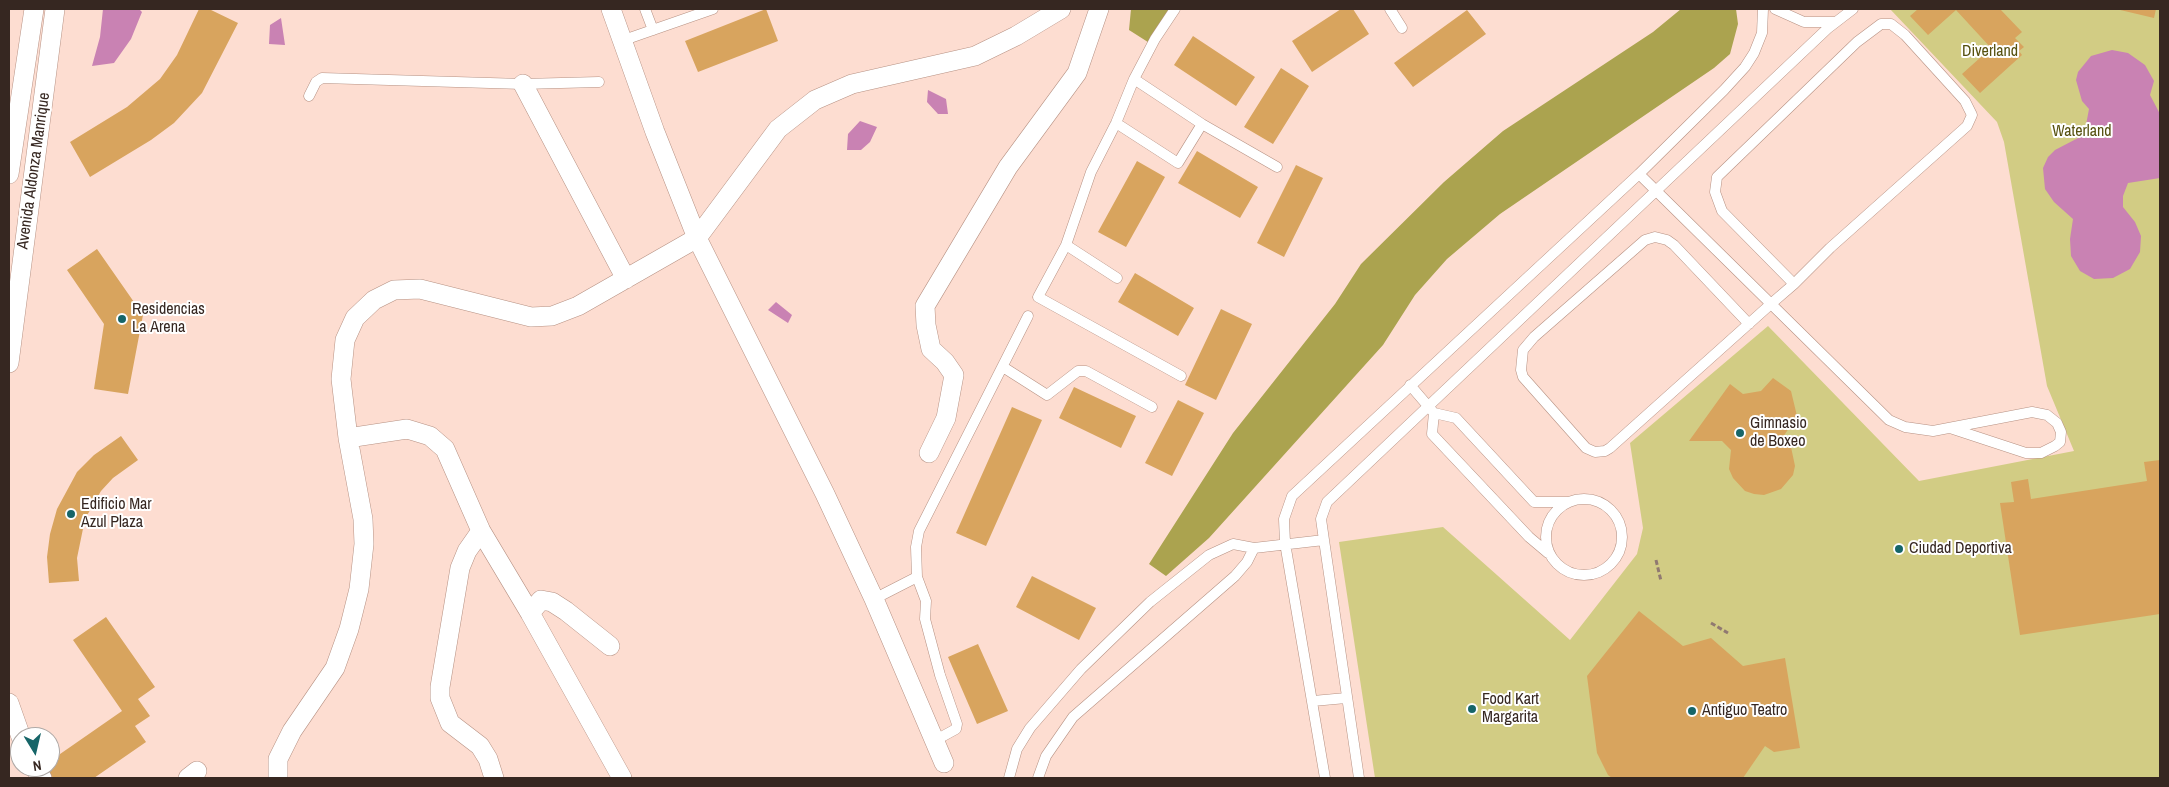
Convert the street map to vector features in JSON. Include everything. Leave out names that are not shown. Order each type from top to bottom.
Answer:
[{"type":"street","name":"Avenida Aldonza Manrique","points":[[9,174],[34,9]]},
{"type":"street","name":"Avenida Aldonza Manrique","points":[[9,363],[56,9]]},
{"type":"street","points":[[611,9],[624,40],[655,132],[697,238],[825,494],[874,599],[944,764]]},
{"type":"street","points":[[278,778],[278,759],[292,731],[335,668],[358,596],[362,568],[363,519],[348,438],[341,379],[345,340],[355,318],[374,300],[394,290],[420,289],[531,317],[552,316],[578,306],[697,238],[778,129],[814,100],[852,84],[974,56],[1016,36],[1061,9]]},
{"type":"street","points":[[929,453],[946,418],[954,376],[945,362],[931,349],[926,325],[925,306],[1008,167],[1076,73],[1099,9]]},
{"type":"street","points":[[523,84],[626,279]]},
{"type":"street","points":[[348,438],[370,433],[407,429],[423,432],[438,441],[445,449],[480,531],[530,613],[622,778]]},
{"type":"street","points":[[480,531],[460,568],[440,687],[440,698],[450,723],[480,746],[488,758],[494,778]]},
{"type":"street","points":[[530,613],[541,600],[552,602],[610,646]]},
{"type":"street","points":[[9,702],[15,727]]},
{"type":"lane","points":[[645,9],[653,30]]},
{"type":"lane","points":[[624,40],[713,9]]},
{"type":"lane","points":[[1175,9],[1155,39],[1134,79],[1116,123],[1091,172],[1066,245],[1038,297],[1181,376]]},
{"type":"lane","points":[[1390,9],[1402,28]]},
{"type":"lane","points":[[1325,778],[1284,543],[1284,519],[1292,496],[1639,174],[1746,67],[1762,33],[1763,9]]},
{"type":"lane","points":[[1775,9],[1804,22],[1835,22]]},
{"type":"lane","points":[[1358,778],[1321,519],[1327,502],[1431,409],[1835,22],[1852,9]]},
{"type":"lane","points":[[1749,324],[1674,245],[1667,240],[1655,237],[1645,240],[1534,337],[1523,350],[1521,370],[1523,376],[1586,448],[1599,453],[1610,448],[1794,284],[1830,248],[1967,126],[1971,119],[1970,108],[1965,101],[1905,35],[1891,24],[1881,24],[1857,42],[1717,177],[1715,192],[1722,211],[1794,284]]},
{"type":"lane","points":[[309,96],[316,82],[322,78],[523,84],[599,82]]},
{"type":"lane","points":[[1134,79],[1202,124],[1277,167]]},
{"type":"lane","points":[[1116,123],[1178,163],[1202,124]]},
{"type":"lane","points":[[1639,174],[1772,303],[1850,384],[1889,420],[1914,429],[1933,431],[2032,412],[2047,415],[2057,423],[2061,432],[2060,442],[2056,446],[2041,452],[2026,453],[1950,428]]},
{"type":"lane","points":[[1066,245],[1117,278]]},
{"type":"lane","points":[[934,742],[956,729],[957,724],[940,675],[925,619],[926,601],[916,577],[919,531],[1028,316]]},
{"type":"lane","points":[[1003,367],[1047,395],[1078,371],[1086,371],[1152,406]]},
{"type":"lane","points":[[1410,385],[1431,409],[1456,418],[1534,502],[1568,502]]},
{"type":"lane","points":[[1431,409],[1432,434],[1529,537],[1548,553],[1557,565],[1570,573],[1585,575],[1600,572],[1612,563],[1620,550],[1622,535],[1619,520],[1610,508],[1597,500],[1582,498],[1568,502],[1555,510],[1547,523],[1545,538],[1548,553]]},
{"type":"lane","points":[[1009,778],[1016,749],[1030,728],[1081,669],[1150,602],[1209,555],[1233,544],[1254,548],[1284,543],[1324,540]]},
{"type":"lane","points":[[1038,778],[1046,756],[1072,717],[1234,576],[1247,562],[1254,548]]},
{"type":"lane","points":[[874,599],[916,577]]},
{"type":"lane","points":[[1313,701],[1346,698]]},
{"type":"path","points":[[1656,560],[1660,581]]},
{"type":"path","points":[[1711,623],[1728,633]]},
{"type":"green space","name":"Ciudad Deportiva","points":[[1890,9],[2160,9],[2160,778],[1375,778],[1339,542],[1443,527],[1570,640],[1637,554],[1643,528],[1630,443],[1768,326],[1919,481],[2074,451],[2047,386],[2004,142],[1997,122]]},
{"type":"shaded area","points":[[103,9],[139,9],[142,12],[131,39],[114,63],[92,66],[100,37]]},
{"type":"shaded area","points":[[1131,9],[1176,9],[1151,44],[1129,30]]},
{"type":"shaded area","points":[[1681,9],[1736,9],[1738,24],[1730,54],[1714,68],[1500,214],[1447,259],[1415,295],[1383,345],[1209,538],[1166,576],[1149,564],[1233,433],[1335,304],[1361,264],[1444,182],[1503,131],[1653,32]]},
{"type":"shaded area","points":[[281,18],[285,45],[269,44],[270,25]]},
{"type":"shaded area","points":[[2112,50],[2128,53],[2145,65],[2154,81],[2150,95],[2160,114],[2160,178],[2128,183],[2123,196],[2123,207],[2135,222],[2141,236],[2140,252],[2130,269],[2113,278],[2094,279],[2080,271],[2071,256],[2070,239],[2073,219],[2054,202],[2045,189],[2043,168],[2048,157],[2055,150],[2080,137],[2086,125],[2089,109],[2082,101],[2076,80],[2078,72],[2091,56]]},
{"type":"shaded area","points":[[928,90],[946,99],[948,114],[938,114],[927,102]]},
{"type":"shaded area","points":[[860,121],[877,127],[870,142],[861,150],[847,150],[848,134]]},
{"type":"shaded area","points":[[776,302],[792,315],[788,323],[768,310]]},
{"type":"building","points":[[199,9],[209,9],[238,23],[202,93],[174,123],[151,140],[90,177],[70,142],[127,107],[160,79],[177,55]]},
{"type":"building","points":[[766,9],[778,41],[698,72],[685,41]]},
{"type":"building","points":[[1341,9],[1353,9],[1369,34],[1312,72],[1292,41]]},
{"type":"building","points":[[1918,9],[2000,9],[2022,32],[2015,38],[2024,47],[2019,51],[2022,55],[1980,93],[1962,74],[1991,48],[1956,10],[1928,35],[1910,16]]},
{"type":"building","points":[[2116,9],[2156,9],[2154,18]]},
{"type":"building","points":[[1467,10],[1486,34],[1413,87],[1394,63]]},
{"type":"building","points":[[1193,36],[1255,77],[1236,106],[1174,65]]},
{"type":"building","points":[[1281,68],[1309,86],[1273,144],[1244,127]]},
{"type":"building","points":[[1197,151],[1258,187],[1240,218],[1178,183]]},
{"type":"building","points":[[1137,161],[1165,177],[1126,247],[1098,232]]},
{"type":"building","points":[[1296,165],[1323,178],[1284,257],[1257,243]]},
{"type":"building","name":"Residencias La Arena","points":[[97,249],[143,315],[128,394],[94,389],[104,324],[67,270]]},
{"type":"building","points":[[1135,273],[1194,308],[1178,336],[1118,302]]},
{"type":"building","points":[[1221,309],[1252,324],[1216,400],[1185,385]]},
{"type":"building","name":"Gimnasio de Boxeo","points":[[1773,378],[1791,391],[1797,416],[1783,437],[1791,447],[1795,466],[1793,475],[1781,489],[1764,495],[1754,494],[1745,491],[1733,478],[1729,469],[1731,450],[1722,441],[1689,441],[1730,384],[1743,394],[1761,391]]},
{"type":"building","points":[[1074,387],[1136,416],[1121,448],[1059,418]]},
{"type":"building","points":[[1178,400],[1204,413],[1172,476],[1145,463]]},
{"type":"building","points":[[1012,407],[1042,420],[986,546],[956,533]]},
{"type":"building","name":"Edificio Mar Azul Plaza","points":[[121,436],[138,460],[113,478],[101,491],[85,519],[77,558],[79,581],[49,583],[47,557],[50,534],[57,509],[77,472],[94,455]]},
{"type":"building","points":[[2160,460],[2160,614],[2020,635],[2000,503],[2014,502],[2011,482],[2028,479],[2031,499],[2147,481],[2144,462]]},
{"type":"building","points":[[1032,576],[1096,608],[1079,640],[1016,607]]},
{"type":"building","name":"Antiguo Teatro","points":[[1639,611],[1683,646],[1711,638],[1743,666],[1785,658],[1800,748],[1774,752],[1765,746],[1743,778],[1612,778],[1608,775],[1597,753],[1587,676]]},
{"type":"building","points":[[106,617],[155,687],[138,699],[150,716],[135,726],[146,742],[94,778],[52,777],[60,777],[60,754],[122,711],[73,640]]},
{"type":"building","points":[[978,644],[1008,711],[977,724],[948,657]]},
{"type":"place","name":"Residencias La Arena","points":[[122,319]]},
{"type":"place","name":"Gimnasio de Boxeo","points":[[1740,433]]},
{"type":"place","name":"Edificio Mar Azul Plaza","points":[[71,514]]},
{"type":"place","name":"Ciudad Deportiva","points":[[1899,549]]},
{"type":"place","name":"Food Kart Margarita","points":[[1472,709]]},
{"type":"place","name":"Antiguo Teatro","points":[[1692,711]]},
{"type":"park label","name":"Diverland","points":[[1990,52]]},
{"type":"park label","name":"Waterland","points":[[2082,132]]}]
